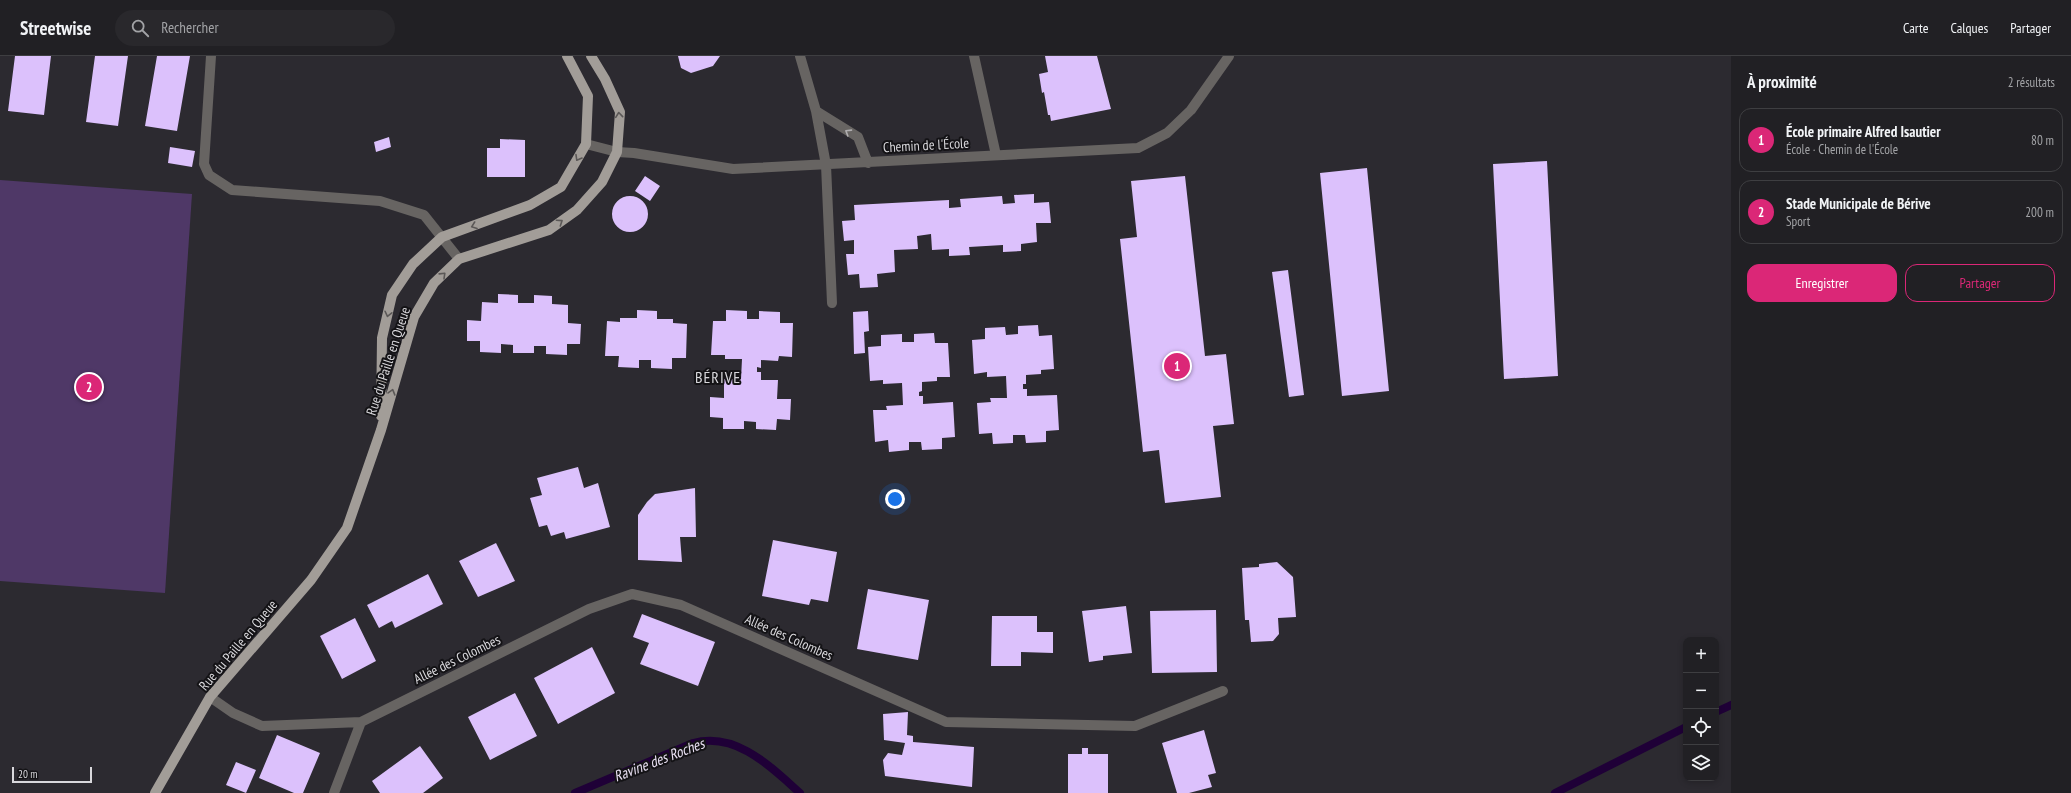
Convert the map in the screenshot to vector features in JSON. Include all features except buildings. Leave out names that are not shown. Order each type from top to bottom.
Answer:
[{"type":"main road","name":"Rue du Paille en Queue","points":[[381,430],[382,338],[392,296],[413,264],[442,237],[530,205],[561,187],[586,144],[588,96],[567,56]]},
{"type":"main road","name":"Rue du Paille en Queue","points":[[155,793],[210,697],[311,580],[347,528],[381,430],[414,316],[434,283],[459,259],[549,230],[577,210],[602,182],[617,152],[620,112],[605,79],[590,56]]},
{"type":"street","points":[[212,56],[204,164],[209,175],[232,190],[380,201],[424,215],[459,259]]},
{"type":"street","points":[[800,56],[816,111],[826,165],[832,303]]},
{"type":"street","points":[[974,56],[996,156]]},
{"type":"street","name":"Chemin de l'École","points":[[586,144],[617,152],[634,153],[733,169],[1138,148],[1167,133],[1191,110],[1228,56]]},
{"type":"street","points":[[816,111],[858,138],[868,163]]},
{"type":"street","name":"Allée des Colombes","points":[[210,697],[232,713],[262,726],[361,722],[589,609],[632,594],[681,605],[946,722],[1134,726],[1223,691]]},
{"type":"street","points":[[334,793],[361,722]]},
{"type":"shaded area","points":[[0,180],[192,194],[165,593],[0,581]]},
{"type":"waterway","name":"Ravine des Roches","points":[[1719,711],[1731,705]]},
{"type":"waterway","name":"Ravine des Roches","points":[[1555,793],[1683,729]]},
{"type":"waterway","name":"Ravine des Roches","points":[[575,793],[693,743],[709,741],[724,742],[752,754],[765,763],[800,793]]},
{"type":"place","name":"École primaire Alfred Isautier","points":[[1177,366]]},
{"type":"place","name":"Stade Municipale de Bérive","points":[[89,387]]},
{"type":"district","name":"BÉRIVE","points":[[718,377]]}]
